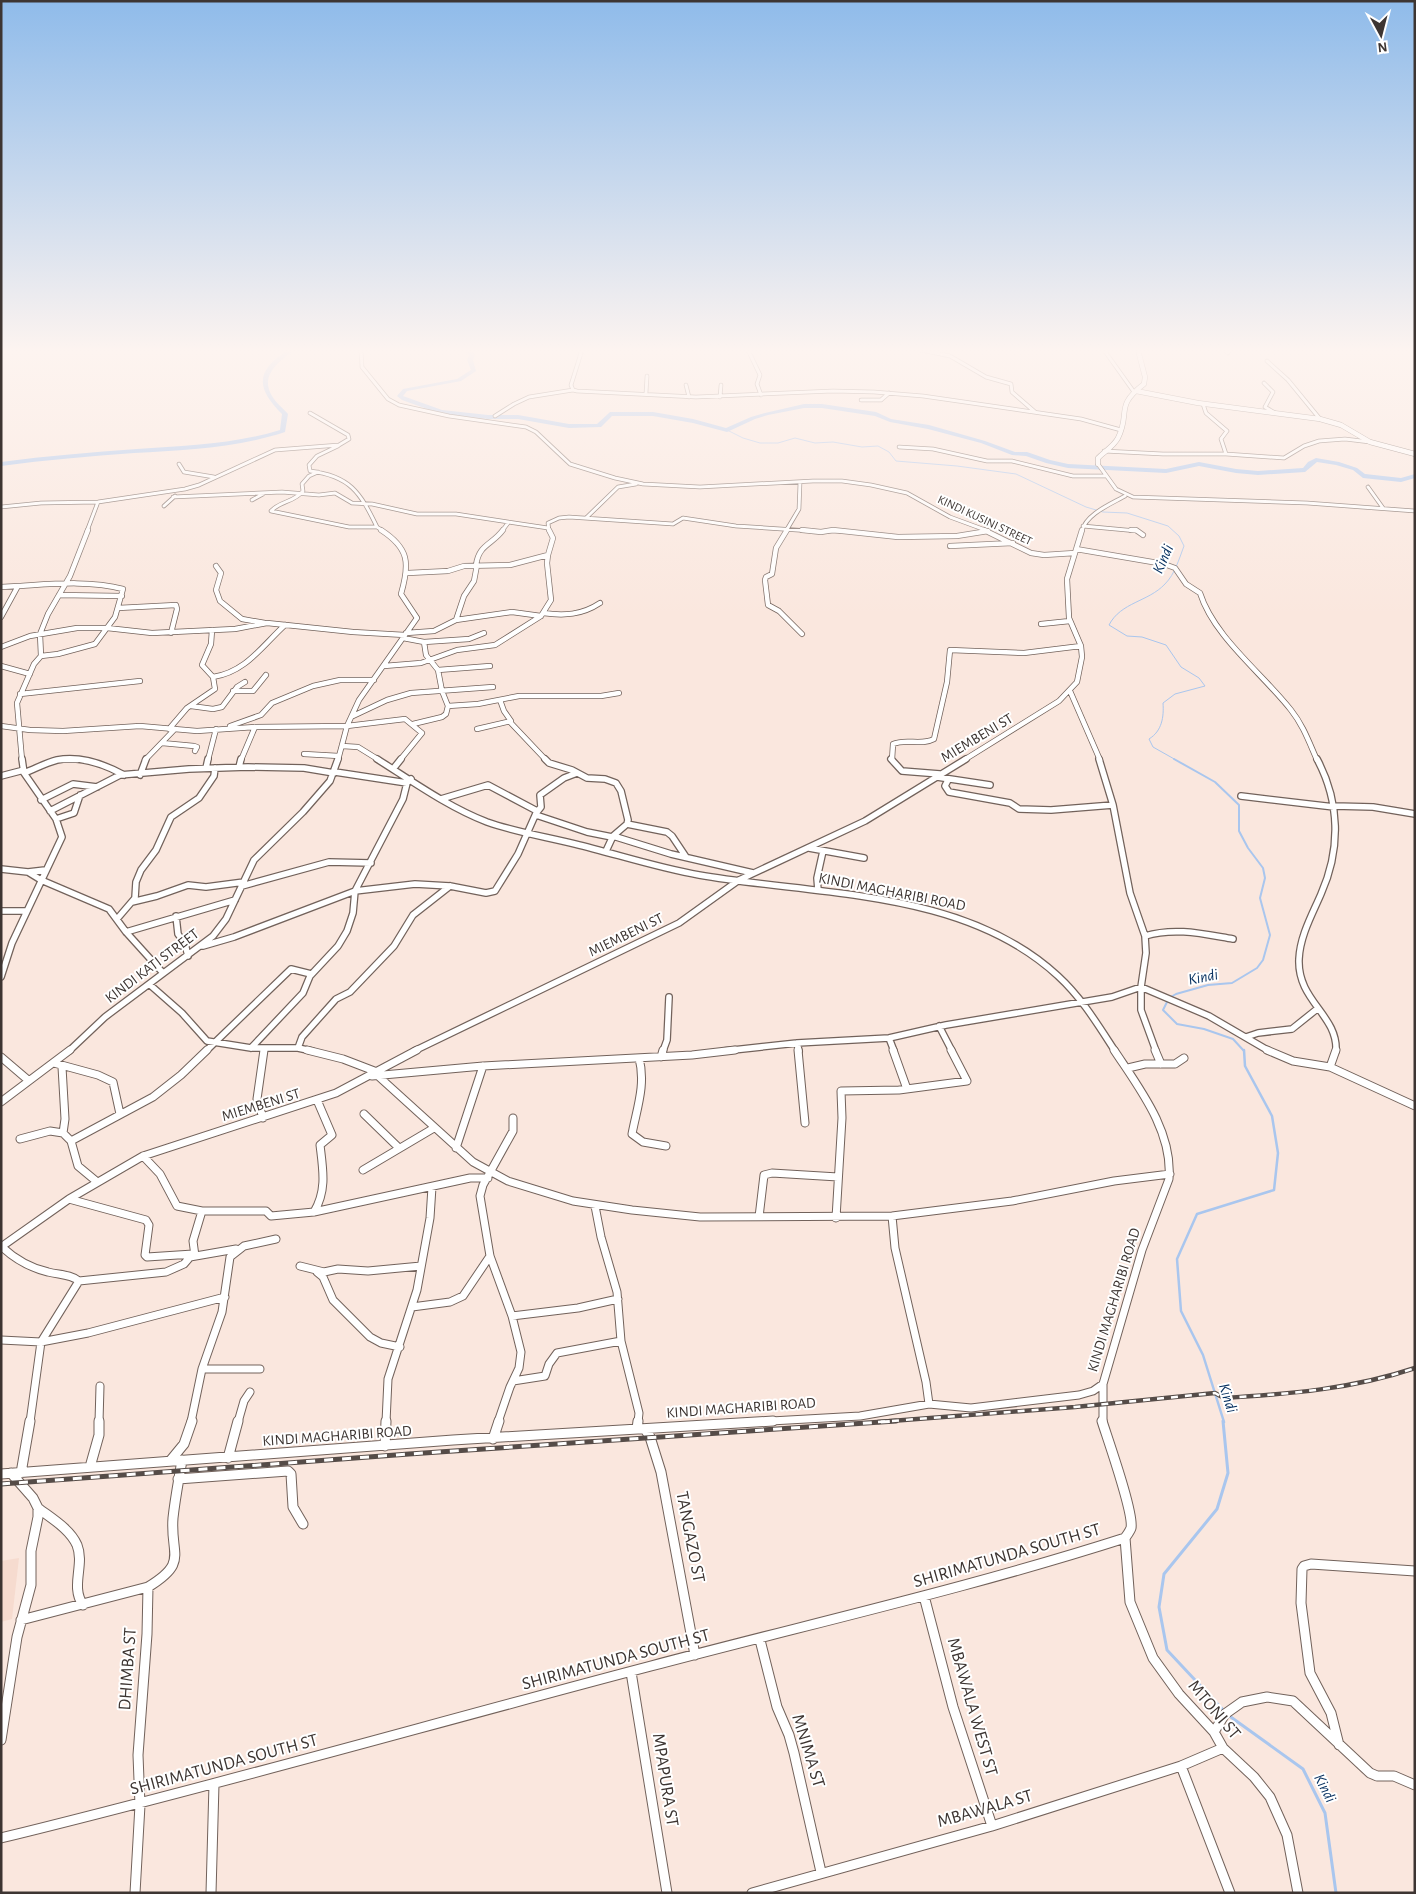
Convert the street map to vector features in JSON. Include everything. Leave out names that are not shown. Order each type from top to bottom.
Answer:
[{"type":"street","points":[[318,472],[302,484],[304,491],[296,499],[273,508],[271,511],[349,527],[377,527],[366,504],[362,502],[354,488],[345,481],[329,474],[318,472],[310,471],[311,461],[349,438]]},
{"type":"street","name":"KINDI KUSINI STREET","points":[[542,438],[570,464],[604,476],[643,484],[709,487],[732,484],[842,481],[895,489],[950,517],[1036,554],[1076,551],[1169,565],[1178,571],[1186,584],[1200,593],[1203,604],[1224,634],[1306,731],[1327,779],[1334,806],[1334,863],[1311,916],[1302,946],[1299,965],[1301,980],[1317,1009],[1338,1040],[1337,1053],[1330,1067]]},
{"type":"street","points":[[1117,438],[1114,444],[1098,458],[1098,464],[1116,489],[1125,496],[1138,498],[1198,498],[1316,503],[1415,510]]},
{"type":"street","points":[[1222,438],[1226,454]]},
{"type":"street","points":[[1364,438],[1370,442]]},
{"type":"street","points":[[1104,451],[1226,454],[1284,458],[1292,456],[1304,446],[1324,440],[1349,440],[1370,442],[1415,454]]},
{"type":"street","points":[[164,506],[177,493],[199,485],[275,450],[339,445]]},
{"type":"street","points":[[899,447],[933,449],[987,461],[1015,461],[1073,476],[1106,476]]},
{"type":"street","points":[[179,464],[184,472],[216,477]]},
{"type":"street","points":[[800,482],[801,504],[795,518],[776,548],[772,574],[765,578],[767,603],[802,634]]},
{"type":"street","points":[[586,518],[618,487],[643,484]]},
{"type":"street","points":[[1368,487],[1383,508]]},
{"type":"street","points":[[1,507],[41,503],[98,502],[185,489]]},
{"type":"street","points":[[172,490],[177,493]]},
{"type":"street","points":[[173,497],[282,492],[337,494],[350,503],[366,504],[417,514],[456,514],[548,528]]},
{"type":"street","points":[[252,500],[267,493]]},
{"type":"street","points":[[1083,526],[1104,508],[1125,496]]},
{"type":"street","points":[[42,656],[40,634],[48,614],[66,583],[98,502]]},
{"type":"street","points":[[384,666],[414,665],[457,650],[495,645],[542,614],[551,600],[547,563],[553,538],[548,528],[550,521],[564,516],[673,524],[683,518],[736,526],[788,528],[821,532],[833,530],[894,537],[924,538],[988,532]]},
{"type":"street","points":[[456,620],[464,596],[474,581],[477,555],[482,546],[498,536],[508,523]]},
{"type":"street","points":[[1083,526],[1136,530],[1143,535]]},
{"type":"street","name":"MIEMBENI ST","points":[[2,1247],[69,1198],[143,1156],[317,1100],[375,1074],[426,1045],[679,923],[739,880],[865,821],[1059,701],[1077,682],[1082,658],[1081,646],[1070,622],[1067,578],[1083,526]]},
{"type":"street","name":"KINDI KATI STREET","points":[[1,1102],[28,1080],[54,1063],[106,1016],[201,946],[219,928],[254,860],[318,796],[334,773],[347,726],[353,716],[358,700],[415,622],[417,616],[401,594],[408,573],[407,554],[392,536],[377,527]]},
{"type":"street","points":[[950,546],[1013,543]]},
{"type":"street","points":[[408,573],[448,571],[461,566],[510,565],[548,554]]},
{"type":"street","points":[[216,566],[221,573],[216,590],[220,601],[242,619],[352,632],[405,635],[434,631],[456,620],[512,612],[579,614],[600,603]]},
{"type":"street","points":[[1,587],[37,583],[48,585],[66,583],[123,589],[118,608],[107,628],[93,645],[42,656],[34,664],[17,703],[24,772],[41,800],[56,819],[62,837],[12,943],[1,977]]},
{"type":"street","points":[[1,617],[18,591],[18,586]]},
{"type":"street","points":[[59,595],[122,596]]},
{"type":"street","points":[[118,608],[176,605],[177,608],[171,632]]},
{"type":"street","points":[[1041,624],[1070,622]]},
{"type":"street","points":[[1,647],[21,639],[69,628],[107,628],[144,633],[243,628],[267,623]]},
{"type":"street","points":[[213,677],[227,675],[237,670],[253,658],[267,640],[285,625]]},
{"type":"street","points":[[169,729],[179,716],[215,689],[213,677],[202,664],[211,646],[212,630]]},
{"type":"street","points":[[405,635],[424,642],[469,639],[484,632]]},
{"type":"street","points":[[413,724],[442,717],[446,714],[448,706],[442,691],[438,670],[426,655],[424,642]]},
{"type":"street","points":[[990,785],[948,780],[938,776],[902,771],[891,759],[893,744],[898,741],[927,742],[934,739],[948,682],[950,650],[1024,653],[1081,646]]},
{"type":"street","points":[[1,666],[30,674]]},
{"type":"street","points":[[438,670],[490,666]]},
{"type":"street","points":[[233,691],[253,691],[266,675]]},
{"type":"street","points":[[224,728],[261,715],[272,703],[313,686],[340,680],[374,680]]},
{"type":"street","points":[[20,694],[140,681]]},
{"type":"street","points":[[191,706],[213,709],[222,707],[233,691],[246,682]]},
{"type":"street","points":[[353,716],[405,694],[493,687]]},
{"type":"street","points":[[1070,691],[1101,763],[1114,805],[1130,893],[1145,936],[1145,964],[1141,987],[1141,1010],[1161,1064]]},
{"type":"street","points":[[448,706],[469,706],[525,696],[600,696],[619,692]]},
{"type":"street","points":[[500,700],[506,714],[512,719],[510,722],[532,742],[549,763],[587,778],[603,778],[616,783],[621,790],[628,820],[613,837],[606,851]]},
{"type":"street","points":[[1,726],[63,731],[140,726],[169,729],[216,729],[347,726],[401,718],[413,724],[421,732],[421,735],[393,769]]},
{"type":"street","points":[[477,729],[510,722]]},
{"type":"street","points":[[239,767],[243,752],[255,727]]},
{"type":"street","points":[[140,775],[142,764],[176,729]]},
{"type":"street","points":[[206,768],[216,729]]},
{"type":"street","points":[[162,743],[194,746],[197,747],[195,751]]},
{"type":"street","name":"KINDI MAGHARIBI ROAD","points":[[1,1474],[453,1440],[860,1416],[928,1404],[971,1408],[1079,1395],[1093,1392],[1103,1384],[1142,1250],[1170,1174],[1166,1148],[1153,1108],[1082,1001],[1058,976],[1036,958],[996,932],[977,924],[917,907],[818,890],[698,875],[526,833],[476,818],[409,781],[358,747],[342,746]]},
{"type":"street","points":[[304,754],[339,756]]},
{"type":"street","points":[[2,776],[24,772],[52,762],[69,760],[102,766],[124,775]]},
{"type":"street","points":[[50,811],[116,776],[206,768],[281,767],[409,781],[403,799],[383,835],[371,864],[355,891],[353,913],[347,931],[332,955],[312,974],[304,993],[251,1048]]},
{"type":"street","points":[[117,919],[136,896],[136,882],[141,870],[156,850],[171,817],[199,798],[214,776],[215,768]]},
{"type":"street","points":[[201,946],[251,931],[355,891],[415,884],[450,886],[486,893],[495,891],[518,854],[526,833],[541,807],[540,795],[564,778],[577,773]]},
{"type":"street","points":[[948,780],[945,786],[949,792],[1010,803],[1019,809],[1051,810],[1114,805]]},
{"type":"street","points":[[41,800],[73,784],[97,787]]},
{"type":"street","points":[[441,799],[488,785],[536,813],[587,832],[753,873]]},
{"type":"street","points":[[56,819],[74,813],[80,795]]},
{"type":"street","points":[[1241,796],[1334,806],[1373,808],[1415,814]]},
{"type":"street","points":[[626,824],[667,832],[672,836],[686,857]]},
{"type":"street","points":[[809,848],[864,858]]},
{"type":"street","points":[[818,890],[817,878],[824,851]]},
{"type":"street","points":[[132,902],[157,896],[188,885],[206,887],[243,884],[330,862],[371,864]]},
{"type":"street","points":[[1,869],[28,872],[46,870]]},
{"type":"street","points":[[28,872],[41,880],[109,909],[126,932],[163,974]]},
{"type":"street","points":[[298,1048],[302,1037],[336,999],[350,992],[398,941],[402,930],[413,915],[450,886]]},
{"type":"street","points":[[126,932],[235,900]]},
{"type":"street","points":[[1,911],[26,911]]},
{"type":"street","points":[[176,916],[178,934],[185,944],[188,956]]},
{"type":"street","points":[[1145,936],[1162,931],[1172,931],[1233,939]]},
{"type":"street","points":[[71,1141],[98,1124],[163,1090],[217,1042],[290,969],[312,974]]},
{"type":"street","points":[[148,984],[182,1014],[205,1039],[251,1048],[298,1048],[343,1059],[375,1074],[456,1148],[489,1175],[573,1202],[683,1216],[836,1218],[892,1216],[1012,1201],[1114,1181],[1170,1174]]},
{"type":"street","points":[[375,1074],[483,1066],[692,1055],[797,1043],[889,1038],[938,1026],[1112,997],[1141,987],[1184,1004],[1246,1037],[1263,1049],[1293,1061],[1330,1067],[1415,1106]]},
{"type":"street","points":[[661,1057],[667,1040],[669,996]]},
{"type":"street","points":[[1246,1037],[1263,1031],[1292,1029],[1302,1023],[1317,1009]]},
{"type":"street","points":[[836,1218],[842,1118],[841,1091],[907,1089],[967,1081],[938,1026]]},
{"type":"street","points":[[889,1038],[907,1089]]},
{"type":"street","points":[[797,1043],[802,1062],[805,1123]]},
{"type":"street","points":[[263,1118],[256,1099],[264,1048]]},
{"type":"street","points":[[1,1057],[28,1080]]},
{"type":"street","points":[[639,1058],[642,1068],[640,1104],[632,1134],[643,1142],[666,1146]]},
{"type":"street","points":[[1128,1068],[1145,1064],[1178,1063],[1184,1058]]},
{"type":"street","points":[[54,1063],[98,1075],[113,1082],[117,1092],[120,1114]]},
{"type":"street","points":[[62,1066],[65,1119],[63,1132]]},
{"type":"street","points":[[456,1148],[483,1066]]},
{"type":"street","points":[[314,1212],[322,1198],[324,1185],[324,1163],[320,1145],[332,1135],[317,1100]]},
{"type":"street","points":[[364,1114],[400,1148]]},
{"type":"street","points":[[493,1439],[519,1368],[521,1352],[512,1316],[490,1256],[480,1200],[481,1190],[513,1131],[513,1118]]},
{"type":"street","points":[[363,1170],[434,1128]]},
{"type":"street","points":[[20,1139],[50,1131],[63,1132],[71,1141],[78,1166],[96,1181]]},
{"type":"street","points":[[143,1156],[160,1174],[174,1204],[185,1209],[202,1211],[266,1211],[271,1216],[314,1212],[489,1175]]},
{"type":"street","points":[[760,1217],[764,1174],[838,1177]]},
{"type":"street","points":[[385,1446],[388,1379],[412,1307],[430,1218],[432,1187]]},
{"type":"street","points":[[69,1198],[146,1220],[149,1225],[147,1257],[194,1255],[239,1249],[276,1239]]},
{"type":"street","points":[[596,1206],[601,1237],[618,1299],[621,1341],[636,1398],[641,1429]]},
{"type":"street","points":[[194,1255],[193,1241],[202,1211]]},
{"type":"street","points":[[892,1216],[895,1248],[926,1382],[928,1404]]},
{"type":"street","points":[[2,1247],[23,1263],[50,1273],[73,1276],[80,1281],[166,1272],[178,1268],[194,1255]]},
{"type":"street","points":[[170,1461],[180,1451],[188,1435],[199,1394],[202,1369],[225,1297],[230,1257],[233,1252],[239,1249]]},
{"type":"street","points":[[412,1307],[450,1302],[463,1296],[490,1256]]},
{"type":"street","points":[[300,1266],[317,1272],[338,1269],[368,1271],[421,1266]]},
{"type":"street","points":[[317,1272],[325,1282],[333,1300],[351,1320],[376,1341],[400,1347]]},
{"type":"street","points":[[21,1473],[28,1438],[35,1369],[41,1342],[80,1281]]},
{"type":"street","points":[[1,1340],[41,1342],[88,1333],[225,1297]]},
{"type":"street","points":[[512,1316],[578,1308],[618,1299]]},
{"type":"street","points":[[513,1381],[545,1376],[549,1364],[556,1353],[621,1341]]},
{"type":"street","points":[[202,1369],[260,1369]]},
{"type":"street","name":"SHIRIMATUNDA SOUTH ST","points":[[1,1838],[140,1805],[631,1672],[1051,1563],[1125,1538],[1131,1529],[1131,1521],[1104,1428],[1101,1406],[1103,1384]]},
{"type":"street","points":[[90,1467],[99,1435],[100,1386]]},
{"type":"street","points":[[228,1458],[245,1398],[250,1392]]},
{"type":"street","name":"TANGAZO ST","points":[[641,1429],[650,1437],[661,1472],[695,1655]]},
{"type":"street","points":[[21,1620],[148,1587],[166,1576],[176,1558],[173,1520],[182,1460]]},
{"type":"street","points":[[178,1479],[288,1471],[291,1474],[294,1511],[303,1524]]},
{"type":"street","points":[[11,1473],[33,1498],[38,1508],[66,1531],[77,1544],[79,1552],[77,1588],[79,1601],[83,1605]]},
{"type":"street","points":[[1,1740],[21,1620],[31,1584],[31,1551],[38,1508]]},
{"type":"street","name":"MTONI ST","points":[[1125,1538],[1130,1602],[1153,1658],[1179,1694],[1214,1732],[1223,1748],[1254,1777],[1270,1797],[1287,1835],[1298,1893]]},
{"type":"street","points":[[1339,1745],[1331,1713],[1310,1672],[1301,1604],[1302,1569],[1310,1564],[1415,1571]]},
{"type":"street","name":"DHIMBA ST","points":[[135,1893],[140,1805],[138,1755],[147,1634],[148,1587]]},
{"type":"street","name":"MBAWALA WEST ST","points":[[924,1596],[953,1707],[992,1826]]},
{"type":"street","name":"MNIMA ST","points":[[760,1640],[777,1707],[789,1735],[794,1753],[821,1872]]},
{"type":"street","name":"MPAPURA ST","points":[[631,1672],[667,1893]]},
{"type":"street","points":[[1214,1732],[1226,1713],[1240,1703],[1256,1697],[1279,1697],[1293,1701],[1302,1708],[1370,1773],[1376,1776],[1394,1776],[1415,1785]]},
{"type":"street","name":"MBAWALA ST","points":[[752,1893],[821,1872],[992,1826],[1182,1766],[1223,1748]]},
{"type":"street","points":[[1182,1766],[1230,1893]]},
{"type":"street","points":[[211,1893],[214,1784]]},
{"type":"shaded area","points":[[19,1558],[12,1619],[1,1622],[1,1561]]},
{"type":"waterway","points":[[1,464],[64,456],[180,448],[258,438]]},
{"type":"waterway","name":"Kindi","points":[[744,438],[760,443],[778,443],[794,438]]},
{"type":"waterway","name":"Kindi","points":[[797,438],[815,443],[833,442],[862,447],[878,446],[889,452],[896,461],[957,466],[1016,474],[1086,507],[1103,512],[1127,513],[1168,526],[1179,536],[1184,546],[1171,576],[1165,584],[1151,595],[1120,611],[1109,625],[1127,636],[1142,637],[1166,645],[1181,667],[1199,678],[1205,686],[1175,694],[1163,703],[1161,723],[1157,732],[1149,739],[1153,747],[1176,760]]},
{"type":"waterway","points":[[970,438],[1014,454],[1027,454],[1048,462],[1068,466],[1166,471],[1199,464],[1258,473],[1305,470],[1310,463],[1316,460],[1337,463],[1355,469],[1363,476],[1401,480],[1415,476]]},
{"type":"waterway","name":"Kindi","points":[[1174,759],[1215,782],[1239,805],[1239,831],[1248,848],[1263,868],[1265,878],[1260,898],[1270,935],[1263,960],[1257,968],[1232,983],[1208,985],[1176,994],[1169,998],[1163,1010],[1177,1024],[1204,1029],[1233,1039],[1244,1051]]},
{"type":"waterway","name":"Kindi","points":[[1224,1422],[1203,1355],[1181,1311],[1177,1259],[1197,1214],[1274,1190],[1278,1153],[1272,1116],[1245,1066],[1244,1050]]},
{"type":"waterway","name":"Kindi","points":[[1223,1421],[1228,1473],[1217,1509],[1164,1574],[1159,1607],[1167,1650],[1224,1711]]},
{"type":"waterway","name":"Kindi","points":[[1228,1715],[1303,1769],[1325,1813],[1336,1893]]},
{"type":"railway","points":[[878,1422],[1075,1407],[1215,1393],[1224,1398],[1273,1395],[1344,1386],[1415,1368]]},
{"type":"railway","points":[[1,1484],[896,1421]]}]
